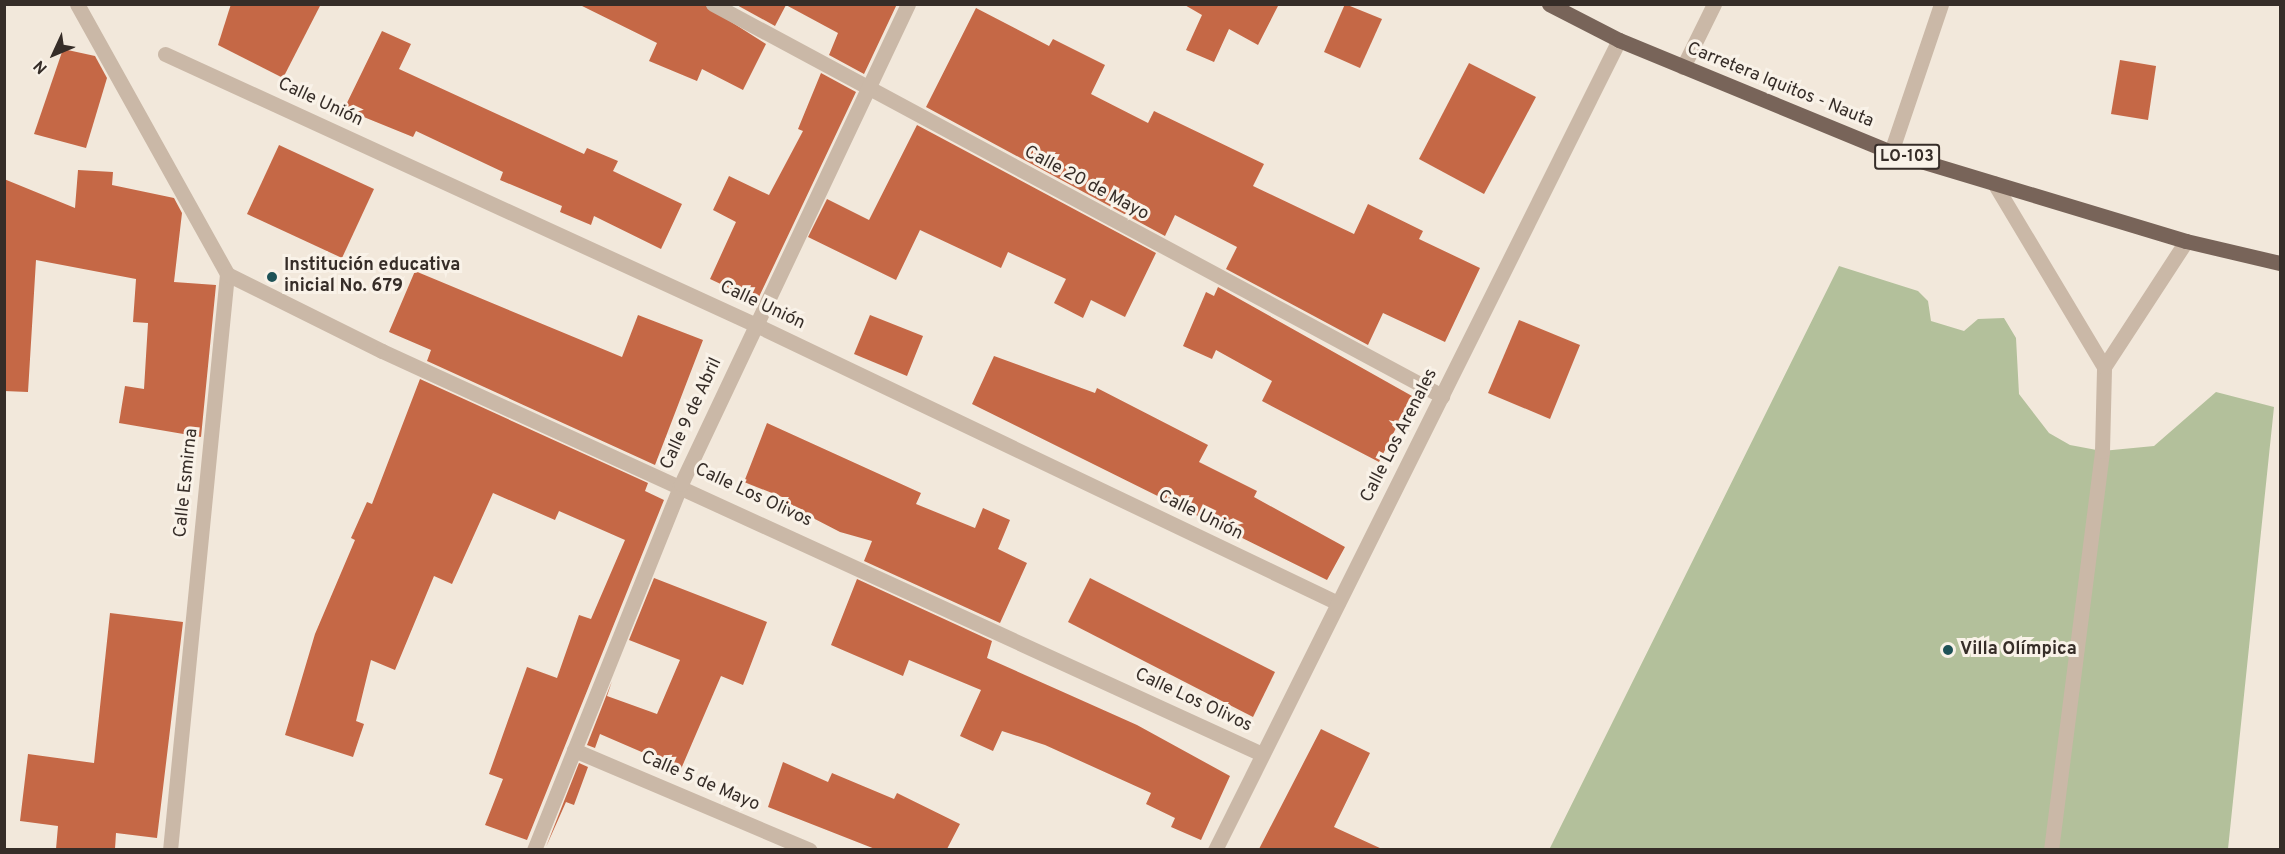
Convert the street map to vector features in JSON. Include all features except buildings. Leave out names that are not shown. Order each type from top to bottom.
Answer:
[{"type":"main road","name":"Carretera Iquitos - Nauta","points":[[1549,4],[1619,40],[1891,152],[2186,241],[2280,264]]},
{"type":"street","points":[[77,4],[154,136],[226,274]]},
{"type":"street","name":"Calle 20 de Mayo","points":[[713,4],[1442,396]]},
{"type":"street","name":"Calle 9 de Abril","points":[[534,849],[681,484],[754,324],[908,4]]},
{"type":"street","points":[[1683,67],[1714,4]]},
{"type":"street","points":[[1891,152],[1941,4]]},
{"type":"street","name":"Calle Los Arenales","points":[[1215,849],[1619,40]]},
{"type":"street","name":"Calle Unión","points":[[165,54],[754,324],[1338,603]]},
{"type":"street","points":[[1994,183],[2104,367]]},
{"type":"street","points":[[2051,849],[2102,451],[2104,367],[2186,241]]},
{"type":"street","name":"Calle Los Olivos","points":[[226,274],[382,351],[681,484],[1262,754]]},
{"type":"street","name":"Calle Esmirna","points":[[170,849],[226,274]]},
{"type":"street","name":"Calle 5 de Mayo","points":[[574,750],[810,849]]},
{"type":"green space","name":"Villa Olímpica","points":[[1839,266],[1918,291],[1928,301],[1931,321],[1964,331],[1978,319],[2004,318],[2016,338],[2019,394],[2049,433],[2070,445],[2102,451],[2154,446],[2216,392],[2274,407],[2228,849],[1549,850]]},
{"type":"place","name":"Institución educativa inicial No. 679","points":[[272,277]]},
{"type":"place","name":"Villa Olímpica","points":[[1948,650]]}]
